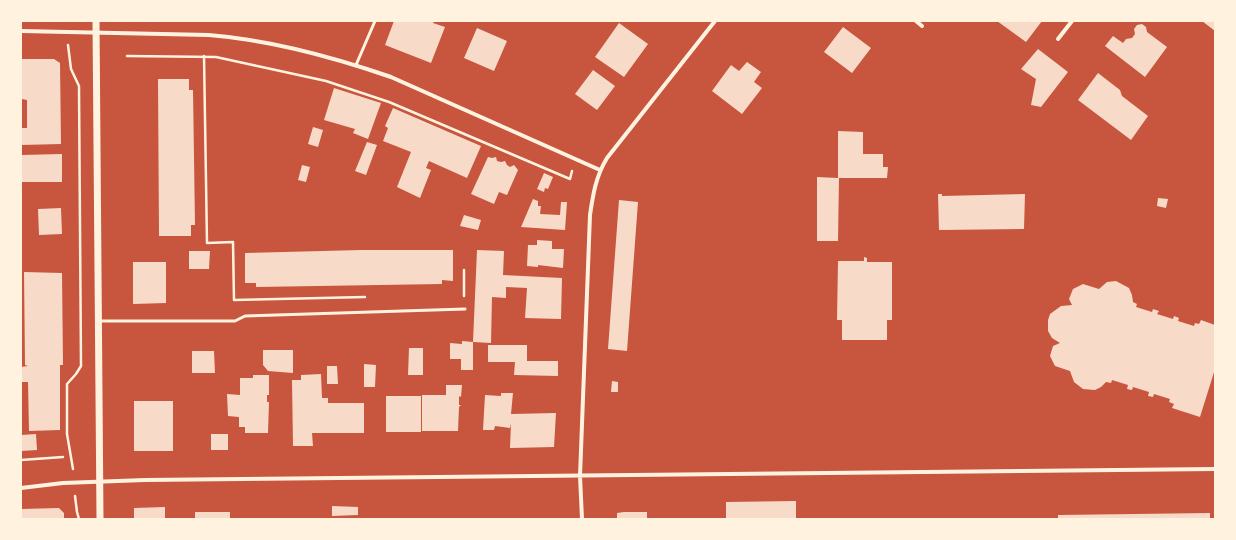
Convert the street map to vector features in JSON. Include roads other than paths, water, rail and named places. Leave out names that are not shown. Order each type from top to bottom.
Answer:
[{"type":"street","points":[[96,21],[100,519]]},
{"type":"street","points":[[582,519],[580,476],[590,215],[600,170],[607,158],[715,21]]},
{"type":"street","points":[[916,21],[922,26]]},
{"type":"street","points":[[1058,39],[1072,21]]},
{"type":"street","points":[[21,31],[216,35],[267,44],[356,65],[391,77],[600,170]]},
{"type":"street","points":[[21,488],[74,482],[99,481],[1215,470]]},
{"type":"lane","points":[[356,65],[375,21]]},
{"type":"lane","points":[[98,321],[235,321],[246,316],[465,309]]}]
